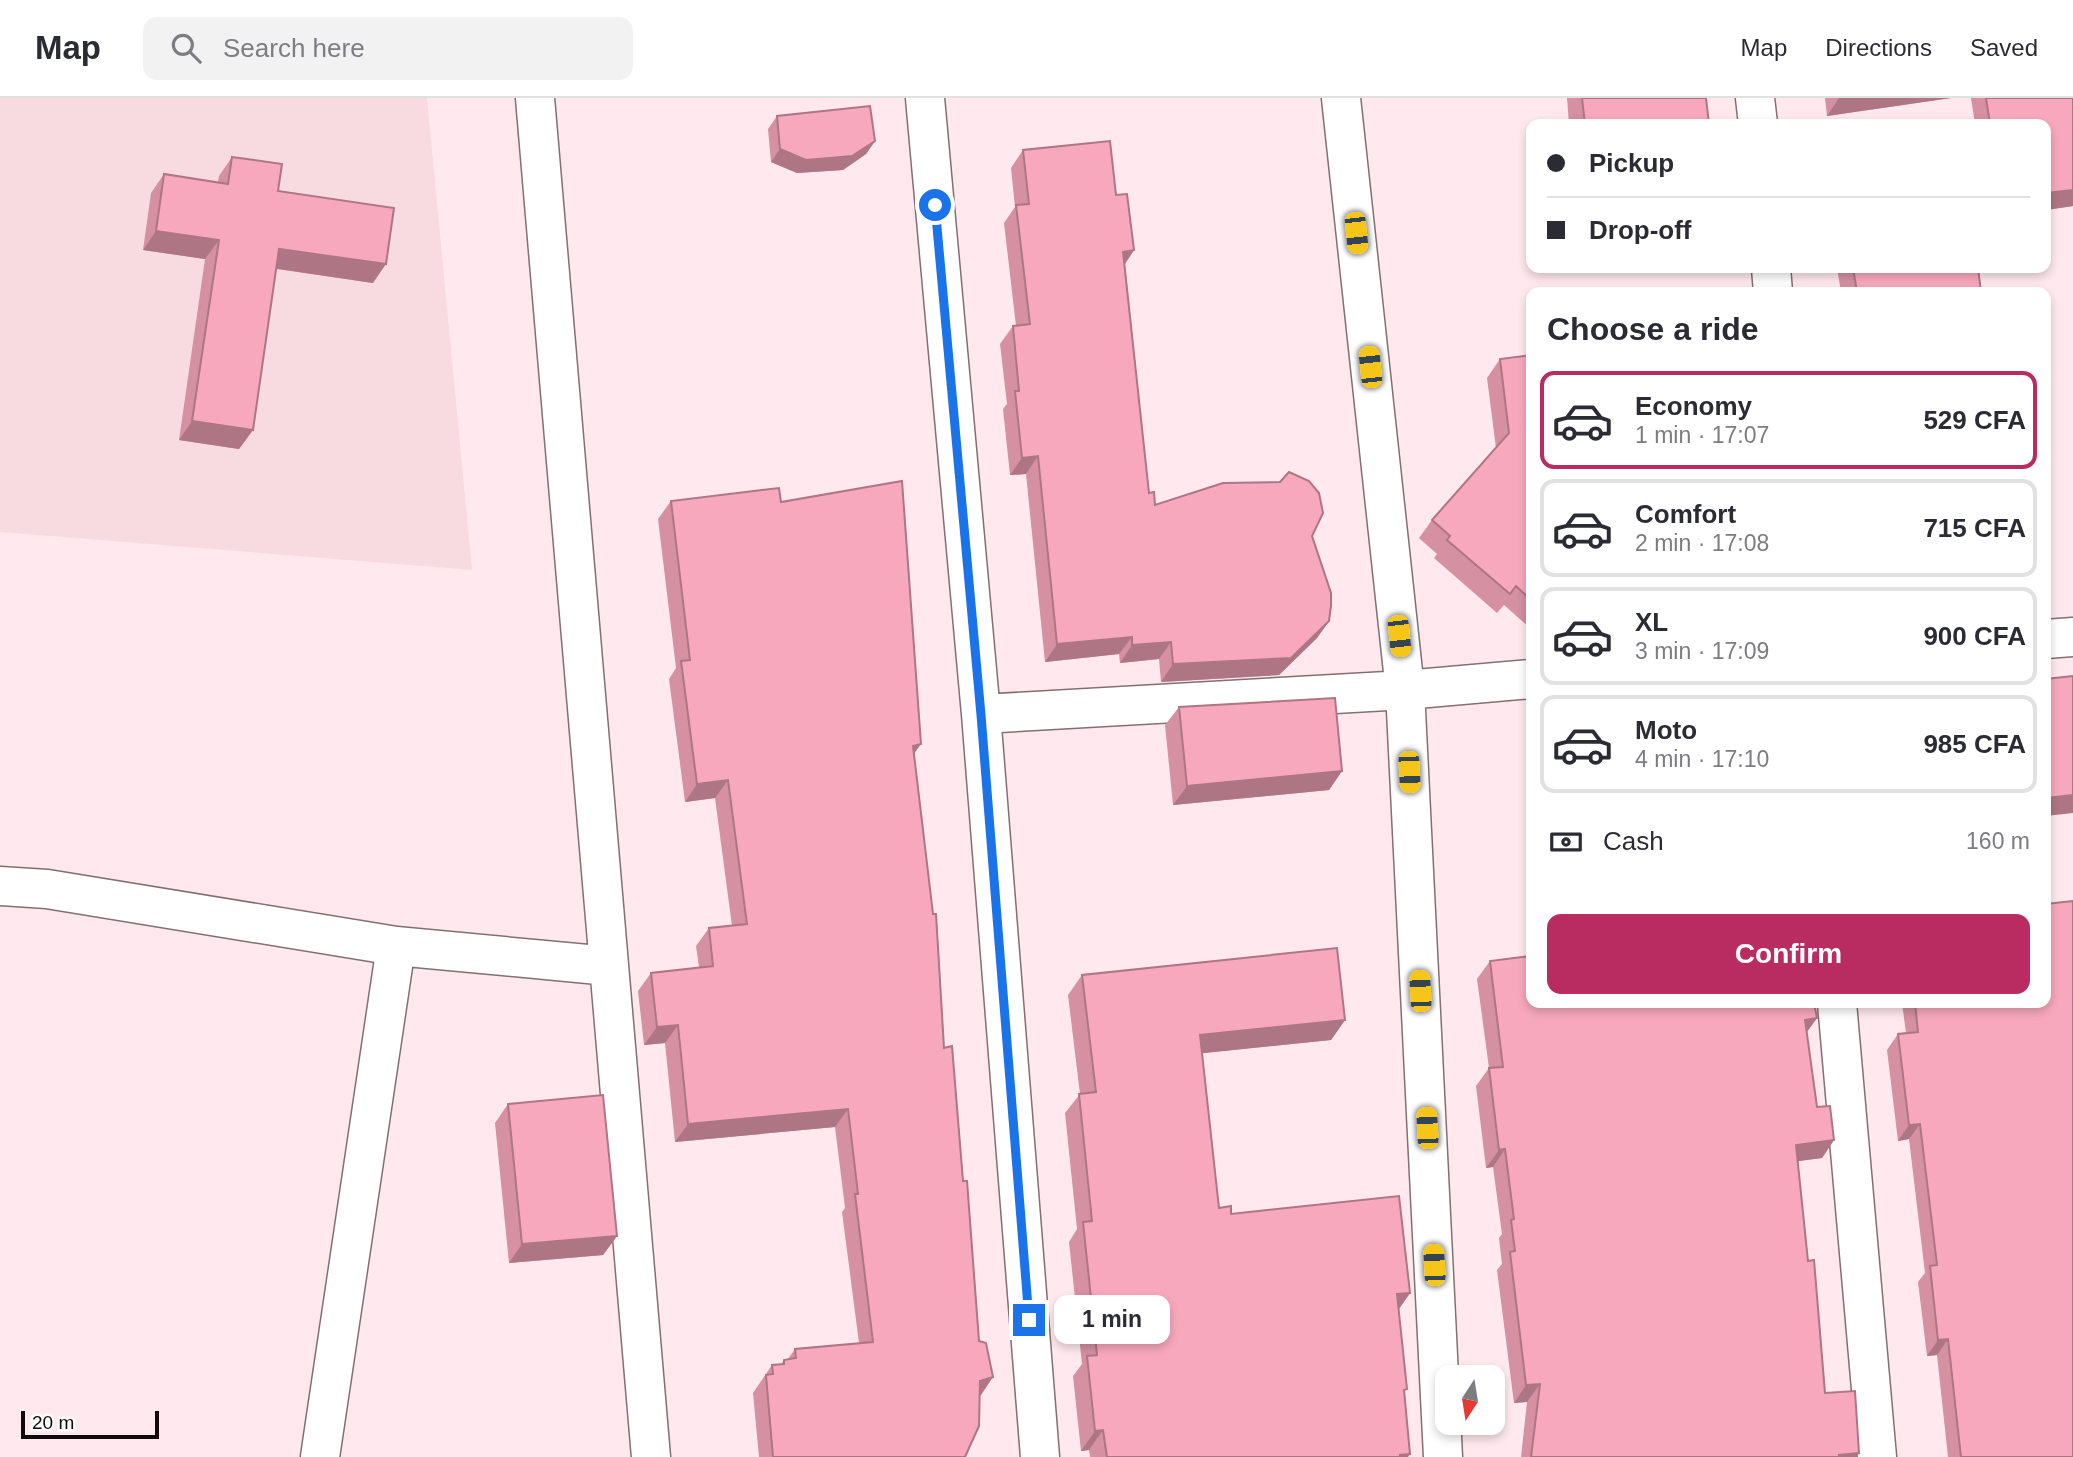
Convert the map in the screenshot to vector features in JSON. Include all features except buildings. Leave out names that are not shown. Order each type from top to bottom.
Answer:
[{"type":"street","points":[[535,98],[651,1457]]},
{"type":"street","points":[[925,98],[981,715],[1040,1457]]},
{"type":"street","points":[[1341,98],[1405,690],[1443,1457]]},
{"type":"street","points":[[1755,98],[1757,119]]},
{"type":"street","points":[[2051,639],[2073,637]]},
{"type":"street","points":[[981,715],[1405,690],[1526,679]]},
{"type":"street","points":[[0,886],[47,889],[396,946],[609,966]]},
{"type":"street","points":[[320,1457],[396,946]]},
{"type":"street","points":[[1837,1008],[1877,1457]]},
{"type":"shaded area","points":[[0,98],[427,98],[472,570],[0,532]]},
{"type":"route","points":[[935,205],[981,715],[1029,1320]]}]
